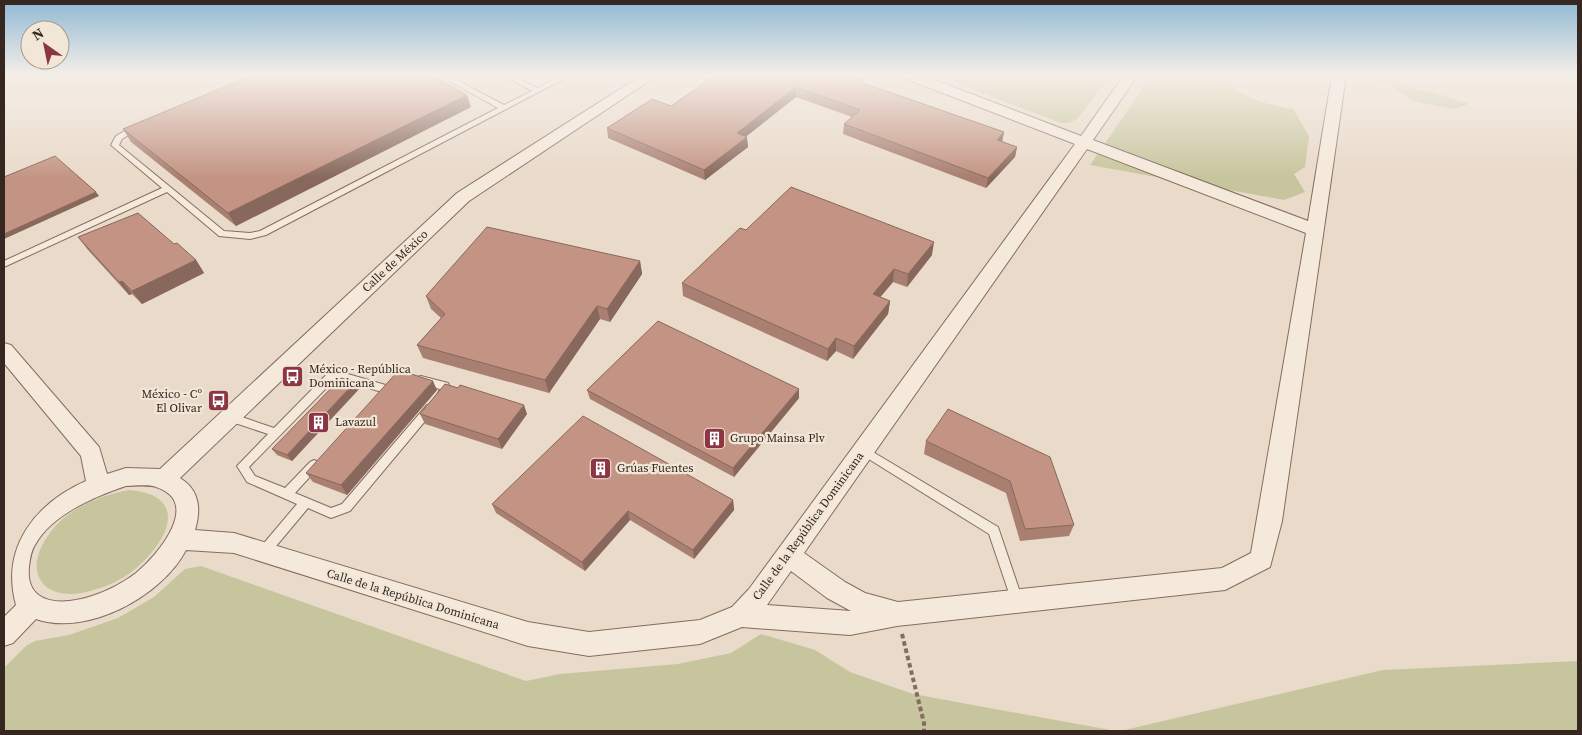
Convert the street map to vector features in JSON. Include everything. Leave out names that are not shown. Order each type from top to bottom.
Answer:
[{"type":"street","name":"Calle de México","points":[[164,480],[463,197],[598,109]]},
{"type":"street","points":[[999,109],[1315,230]]},
{"type":"street","name":"Calle de la República Dominicana","points":[[181,539],[234,543],[528,634],[589,644],[700,632],[740,615],[758,597],[1107,109]]},
{"type":"street","points":[[740,615],[850,623],[898,614],[1225,579],[1262,558],[1270,521],[1334,109]]},
{"type":"street","points":[[4,350],[91,453],[98,485]]},
{"type":"street","points":[[126,477],[149,477],[164,480],[179,488],[187,501],[188,520],[181,539],[167,560],[143,582],[115,598],[84,610],[55,614],[30,608],[16,597],[10,579],[15,556],[24,540],[43,518],[68,500],[98,485],[126,477]]},
{"type":"street","points":[[788,555],[836,590],[860,603],[898,614]]},
{"type":"street","points":[[4,634],[30,608]]},
{"type":"lane","points":[[148,122],[131,129],[119,138],[115,145],[222,234],[250,236],[263,233],[501,109]]},
{"type":"lane","points":[[4,264],[167,189]]},
{"type":"lane","points":[[396,379],[382,393],[334,374],[243,466],[251,479],[331,513],[346,508],[446,390],[444,386],[409,376]]},
{"type":"lane","points":[[230,417],[276,433]]},
{"type":"lane","points":[[863,450],[994,530],[1017,601]]},
{"type":"lane","points":[[286,495],[319,460]]},
{"type":"lane","points":[[263,552],[305,503]]},
{"type":"path","points":[[898,614],[924,723],[924,731]]},
{"type":"shaded area","points":[[1025,109],[1084,109],[1077,119],[1069,123],[1061,123]]},
{"type":"shaded area","points":[[1128,109],[1293,109],[1309,136],[1305,167],[1294,174],[1305,192],[1284,200],[1090,165]]},
{"type":"shaded area","points":[[129,490],[148,494],[161,501],[167,510],[168,521],[157,546],[147,558],[125,577],[108,585],[74,594],[60,593],[49,589],[42,582],[37,572],[37,560],[41,547],[57,524],[85,504]]},
{"type":"shaded area","points":[[201,566],[526,681],[560,674],[678,664],[731,653],[761,634],[815,650],[850,672],[913,694],[1116,731],[4,731],[4,668],[26,646],[35,641],[69,635],[118,618],[154,597],[185,569]]},
{"type":"shaded area","points":[[1578,661],[1578,731],[1120,731],[1383,670]]},
{"type":"building","points":[[170,109],[438,109],[228,213],[123,129]]},
{"type":"building","points":[[636,109],[767,109],[737,133],[747,137],[704,170],[607,128]]},
{"type":"building","points":[[858,109],[939,109],[1004,132],[997,140],[1017,147],[988,178],[844,124],[860,110]]},
{"type":"building","points":[[55,156],[96,192],[4,234],[4,177]]},
{"type":"building","points":[[791,187],[934,242],[908,274],[894,269],[873,294],[890,301],[854,346],[836,338],[828,349],[682,283],[740,228],[746,230]]},
{"type":"building","points":[[138,213],[196,260],[132,291],[122,281],[119,282],[78,237]]},
{"type":"building","points":[[487,227],[640,261],[607,309],[597,306],[545,380],[417,345],[445,314],[426,296]]},
{"type":"building","name":"Grupo Mainsa Plv","points":[[658,321],[799,389],[733,468],[587,390]]},
{"type":"building","points":[[399,370],[433,381],[341,485],[306,473]]},
{"type":"building","points":[[341,378],[356,381],[287,455],[272,449]]},
{"type":"building","points":[[445,384],[458,388],[460,385],[524,405],[498,439],[420,414]]},
{"type":"building","points":[[948,409],[1050,457],[1074,525],[1025,529],[1010,481],[926,441]]},
{"type":"building","name":"Grúas Fuentes","points":[[583,416],[733,500],[693,550],[628,511],[582,562],[492,504]]},
{"type":"place","name":"México - República Dominicana","points":[[293,376]]},
{"type":"place","name":"México - Cº El Olivar","points":[[218,401]]},
{"type":"place","name":"Lavazul","points":[[319,422]]},
{"type":"place","name":"Grupo Mainsa Plv","points":[[714,438]]},
{"type":"place","name":"Grúas Fuentes","points":[[601,468]]}]
